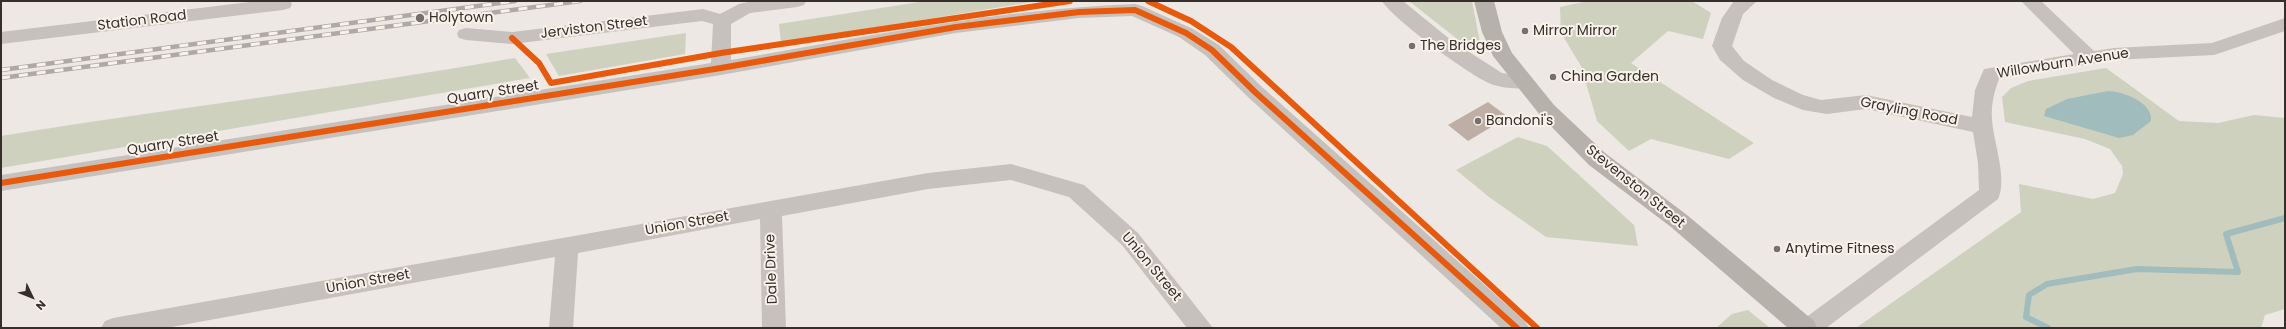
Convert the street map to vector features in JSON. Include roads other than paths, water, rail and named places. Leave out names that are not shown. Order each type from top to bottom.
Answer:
[{"type":"main road","name":"Stevenston Street","points":[[1484,1],[1492,32],[1503,56],[1547,110],[1597,159],[1679,221],[1806,328]]},
{"type":"street","points":[[721,68],[722,21],[746,8],[797,1]]},
{"type":"street","points":[[1391,1],[1445,46],[1497,79],[1523,82]]},
{"type":"street","name":"Grayling Road","points":[[1748,1],[1742,3],[1736,9],[1723,39],[1722,45],[1725,54],[1731,63],[1785,97],[1822,107],[1855,101],[1866,102],[1981,126]]},
{"type":"street","points":[[2030,1],[2089,57]]},
{"type":"street","name":"Station Road","points":[[1,38],[283,4]]},
{"type":"street","name":"Quarry Street","points":[[1,183],[721,68],[956,27],[1079,12],[1135,10],[1186,33],[1212,50],[1255,92],[1517,328]]},
{"type":"street","name":"Jerviston Street","points":[[466,34],[512,38],[703,15],[722,21]]},
{"type":"street","name":"Willowburn Avenue","points":[[1809,328],[1990,193],[1992,179],[1981,126],[1984,89],[1991,74],[2089,57],[2156,50],[2214,49],[2285,24]]},
{"type":"street","name":"Union Street","points":[[113,328],[928,181],[1012,172],[1076,190],[1130,239],[1196,327]]},
{"type":"street","name":"Dale Drive","points":[[771,209],[774,328]]},
{"type":"street","points":[[561,328],[567,246]]},
{"type":"water","points":[[2108,91],[2128,95],[2142,103],[2150,114],[2151,121],[2133,135],[2119,138],[2044,116],[2046,109],[2067,99]]},
{"type":"waterway","points":[[2048,328],[2026,317],[2029,295],[2047,284],[2137,269],[2238,272],[2226,234],[2285,218]]},
{"type":"railway","points":[[1,70],[515,1]]},
{"type":"railway","points":[[1,78],[580,1]]},
{"type":"place","name":"Holytown","points":[[420,18]]},
{"type":"place","name":"Mirror Mirror","points":[[1525,31]]},
{"type":"place","name":"The Bridges","points":[[1412,46]]},
{"type":"place","name":"China Garden","points":[[1553,77]]},
{"type":"place","name":"Bandoni's","points":[[1478,121]]},
{"type":"place","name":"Anytime Fitness","points":[[1777,249]]}]
